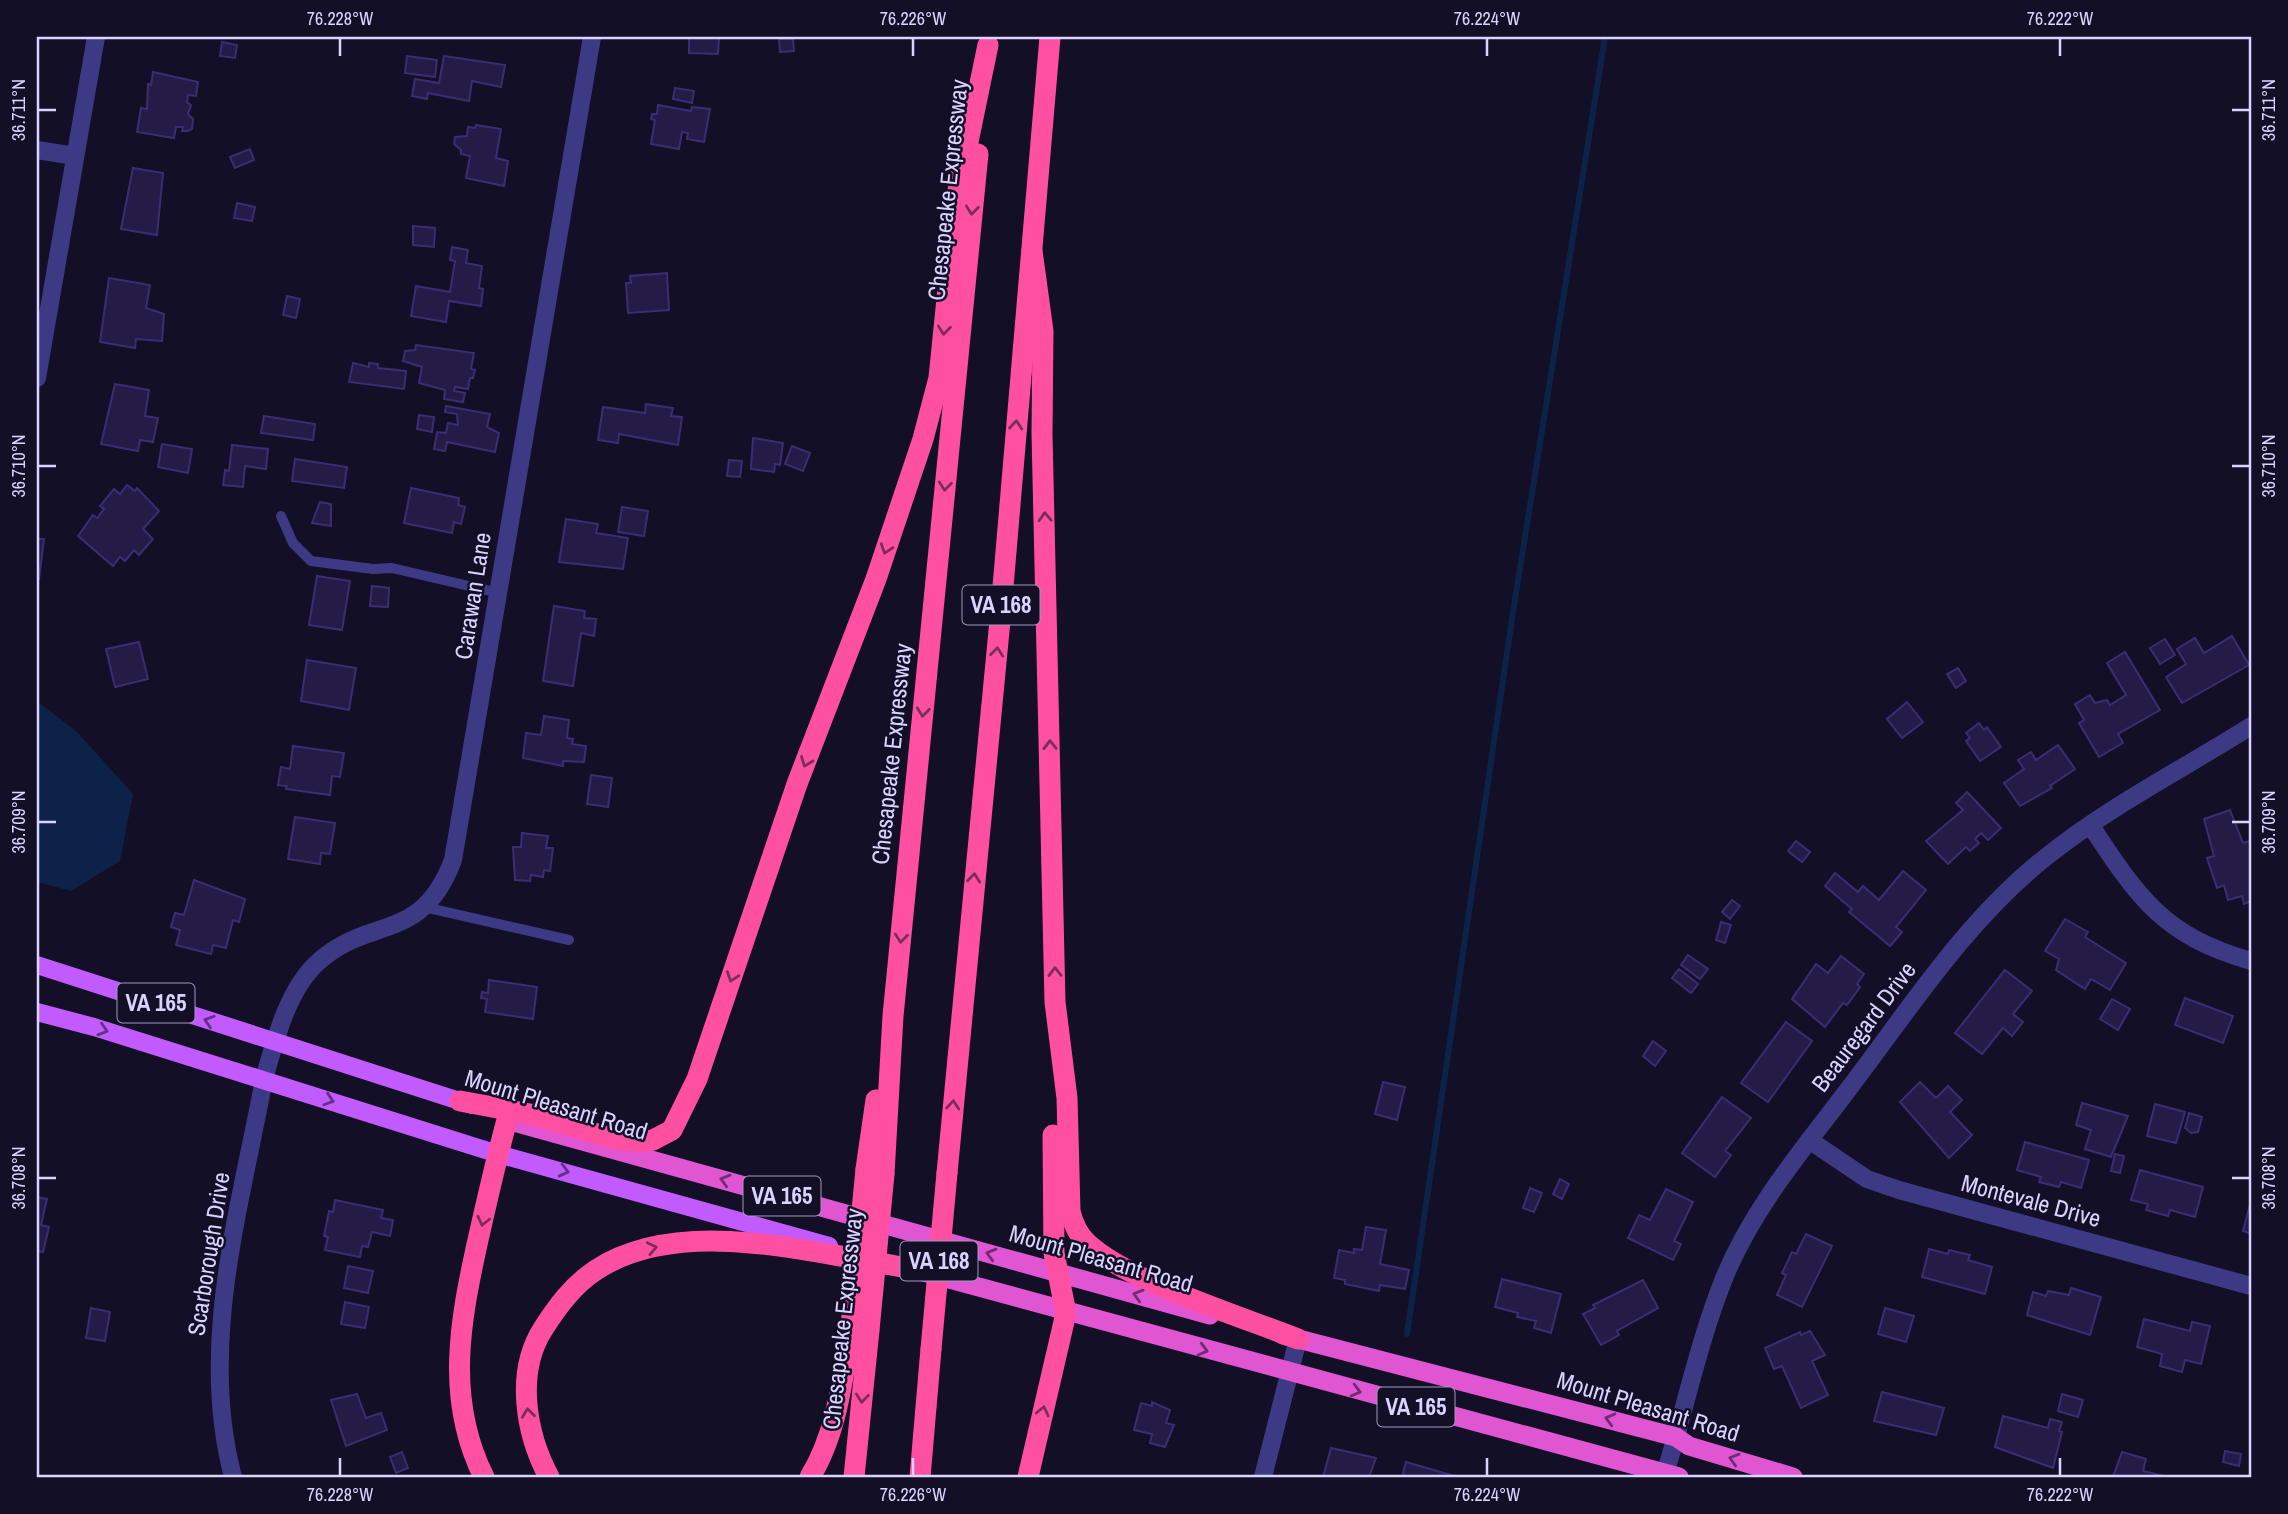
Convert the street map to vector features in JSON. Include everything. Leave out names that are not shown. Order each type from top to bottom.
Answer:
[{"type":"highway","name":"VA 168","points":[[920,1477],[1050,37]]},
{"type":"highway","points":[[460,1101],[530,1114],[611,1138],[638,1142],[653,1140],[678,1123],[697,1079],[797,784],[876,579],[922,439],[939,379],[958,190],[989,41]]},
{"type":"highway","name":"Chesapeake Expressway","points":[[854,1477],[860,1328],[989,41]]},
{"type":"highway","points":[[1028,1477],[1066,1313],[1054,1254],[1055,1002],[1042,434],[1044,331],[1032,251]]},
{"type":"highway","points":[[1055,1002],[1067,1098],[1070,1212],[1073,1224],[1085,1241],[1112,1261],[1160,1284],[1298,1339]]},
{"type":"highway","points":[[484,1477],[466,1431],[457,1378],[463,1308],[508,1120]]},
{"type":"highway","name":"Mount Pleasant Road","points":[[508,1120],[1298,1339],[1676,1437],[1689,1446],[1793,1477]]},
{"type":"highway","points":[[549,1477],[529,1422],[528,1373],[540,1334],[558,1306],[595,1270],[616,1259],[649,1248],[706,1240],[909,1268]]},
{"type":"highway","name":"VA 165","points":[[909,1268],[1066,1313],[1672,1476]]},
{"type":"highway","points":[[810,1477],[820,1460],[860,1328]]},
{"type":"main road","name":"Mount Pleasant Road","points":[[37,965],[460,1101],[508,1120]]},
{"type":"main road","name":"VA 165","points":[[37,1012],[264,1079],[498,1154],[909,1268]]},
{"type":"street","points":[[37,378],[96,37]]},
{"type":"street","name":"Carawan Lane","points":[[264,1079],[274,1043],[296,990],[319,961],[340,946],[409,920],[440,890],[453,860],[592,37]]},
{"type":"street","points":[[37,149],[75,156]]},
{"type":"street","name":"Beauregard Drive","points":[[1672,1476],[1676,1437],[1725,1276],[1749,1226],[1776,1184],[1968,933],[2046,857],[2251,726]]},
{"type":"street","points":[[2091,826],[2133,886],[2165,922],[2216,951],[2251,961]]},
{"type":"street","name":"Scarborough Drive","points":[[233,1477],[225,1447],[219,1387],[219,1324],[264,1079]]},
{"type":"street","name":"Montevale Drive","points":[[1809,1140],[1867,1179],[1899,1191],[2251,1286]]},
{"type":"street","points":[[1264,1477],[1298,1339]]},
{"type":"lane","points":[[281,516],[293,543],[312,561],[373,569],[392,568],[499,593]]},
{"type":"lane","points":[[424,908],[569,940]]},
{"type":"water","points":[[37,701],[77,732],[133,794],[120,861],[71,891],[37,882]]},
{"type":"building","points":[[689,37],[719,37],[718,54],[689,53]]},
{"type":"building","points":[[779,39],[793,39],[794,51],[780,52]]},
{"type":"building","points":[[222,42],[237,45],[235,58],[220,56]]},
{"type":"building","points":[[407,56],[437,60],[435,77],[405,73]]},
{"type":"building","points":[[444,56],[505,65],[501,87],[472,81],[469,101],[428,93],[427,99],[412,96],[415,79],[439,83]]},
{"type":"building","points":[[153,72],[198,82],[196,96],[188,95],[187,102],[191,105],[188,114],[193,119],[192,129],[182,131],[183,127],[176,127],[174,138],[137,132],[141,108],[147,109],[148,84],[151,85]]},
{"type":"building","points":[[675,88],[694,91],[692,103],[673,99]]},
{"type":"building","points":[[658,105],[691,111],[692,107],[710,109],[704,142],[687,139],[688,133],[682,132],[679,149],[651,144],[655,120],[651,119],[652,114],[657,114]]},
{"type":"building","points":[[476,125],[501,129],[496,158],[508,161],[504,186],[466,178],[470,156],[461,154],[461,150],[454,144],[455,137],[467,136],[468,127],[475,128]]},
{"type":"building","points":[[250,149],[254,160],[235,168],[230,157]]},
{"type":"building","points":[[133,168],[163,173],[157,235],[121,229]]},
{"type":"building","points":[[237,203],[255,207],[252,221],[234,218]]},
{"type":"building","points":[[413,226],[435,228],[434,247],[413,245]]},
{"type":"building","points":[[452,247],[468,250],[466,263],[482,266],[479,288],[483,289],[481,306],[449,301],[446,322],[411,316],[416,286],[450,292],[455,261],[450,260]]},
{"type":"building","points":[[667,273],[669,310],[628,313],[626,283],[631,283],[630,276]]},
{"type":"building","points":[[109,278],[150,285],[146,308],[164,314],[162,341],[136,339],[135,348],[100,342]]},
{"type":"building","points":[[287,296],[300,299],[296,318],[283,315]]},
{"type":"building","points":[[416,345],[474,353],[471,369],[475,370],[468,389],[455,387],[454,391],[465,393],[463,402],[444,399],[445,390],[419,383],[422,367],[403,361],[405,351],[415,350]]},
{"type":"building","points":[[353,363],[369,367],[369,363],[378,364],[378,368],[406,371],[404,389],[349,382]]},
{"type":"building","points":[[115,384],[149,390],[145,416],[158,418],[153,442],[140,440],[138,451],[101,444]]},
{"type":"building","points":[[646,404],[673,408],[671,416],[682,417],[678,445],[619,434],[618,443],[598,440],[603,407],[645,413]]},
{"type":"building","points":[[446,406],[490,414],[487,427],[499,433],[495,452],[447,442],[445,451],[434,449],[437,432],[446,433],[448,423],[458,425],[457,414],[445,412]]},
{"type":"building","points":[[419,415],[434,417],[432,432],[417,429]]},
{"type":"building","points":[[264,416],[315,424],[313,440],[261,433]]},
{"type":"building","points":[[753,438],[783,443],[780,465],[775,464],[774,472],[751,469]]},
{"type":"building","points":[[162,444],[192,449],[188,473],[158,467]]},
{"type":"building","points":[[232,445],[268,449],[266,469],[245,466],[243,487],[223,485],[225,470],[229,471]]},
{"type":"building","points":[[792,446],[810,453],[803,471],[785,464]]},
{"type":"building","points":[[295,459],[347,467],[344,488],[292,481]]},
{"type":"building","points":[[729,460],[742,461],[740,477],[727,476]]},
{"type":"building","points":[[127,485],[135,491],[137,488],[159,511],[143,529],[153,539],[139,555],[134,550],[125,561],[120,557],[113,566],[78,536],[93,515],[97,518],[104,509],[100,506],[114,489],[120,494]]},
{"type":"building","points":[[411,488],[459,498],[458,505],[465,507],[461,524],[454,522],[452,533],[404,523]]},
{"type":"building","points":[[320,502],[331,504],[331,526],[312,523]]},
{"type":"building","points":[[622,507],[648,511],[644,536],[618,532]]},
{"type":"building","points":[[566,519],[598,524],[596,533],[628,538],[623,569],[559,562]]},
{"type":"building","points":[[37,539],[44,539],[39,579],[37,579]]},
{"type":"building","points":[[317,576],[350,581],[342,630],[309,625]]},
{"type":"building","points":[[372,586],[389,588],[388,607],[370,606]]},
{"type":"building","points":[[554,606],[585,611],[584,618],[596,619],[594,636],[581,633],[573,686],[543,681]]},
{"type":"building","points":[[2232,636],[2249,665],[2182,703],[2166,677],[2186,664],[2177,649],[2195,638],[2204,653]]},
{"type":"building","points":[[2165,639],[2175,655],[2160,664],[2150,648]]},
{"type":"building","points":[[139,642],[148,679],[115,687],[106,649]]},
{"type":"building","points":[[2125,652],[2160,710],[2118,734],[2123,743],[2099,757],[2079,723],[2084,720],[2075,704],[2090,695],[2095,703],[2107,700],[2110,705],[2126,695],[2107,663]]},
{"type":"building","points":[[307,660],[356,668],[349,710],[301,701]]},
{"type":"building","points":[[1958,668],[1966,681],[1956,688],[1947,674]]},
{"type":"building","points":[[1907,702],[1923,722],[1902,738],[1887,719]]},
{"type":"building","points":[[544,716],[569,720],[567,738],[573,739],[572,744],[586,746],[584,762],[563,761],[563,766],[523,758],[526,733],[541,735]]},
{"type":"building","points":[[1979,723],[1984,730],[1987,727],[2001,747],[1980,761],[1966,741],[1970,738],[1966,733]]},
{"type":"building","points":[[2058,745],[2075,769],[2050,786],[2052,788],[2020,806],[2004,783],[2024,769],[2018,760],[2031,752],[2036,760]]},
{"type":"building","points":[[293,746],[344,753],[340,777],[332,776],[330,795],[286,789],[287,786],[278,785],[281,767],[290,769]]},
{"type":"building","points":[[591,775],[612,778],[608,807],[587,804]]},
{"type":"building","points":[[1967,792],[2001,828],[1988,840],[1981,833],[1975,839],[1979,843],[1970,851],[1966,847],[1948,864],[1926,841],[1963,810],[1956,803]]},
{"type":"building","points":[[2230,810],[2243,843],[2250,841],[2251,844],[2251,901],[2244,904],[2242,896],[2228,900],[2224,885],[2217,888],[2207,858],[2214,856],[2204,819]]},
{"type":"building","points":[[295,817],[335,823],[330,854],[321,853],[320,864],[288,859]]},
{"type":"building","points":[[522,833],[548,836],[546,848],[553,848],[550,871],[544,870],[543,877],[531,875],[530,881],[515,880],[513,847],[521,847]]},
{"type":"building","points":[[1796,841],[1810,852],[1802,862],[1788,851]]},
{"type":"building","points":[[1903,871],[1926,890],[1896,927],[1902,932],[1890,946],[1849,912],[1852,909],[1825,886],[1835,873],[1858,892],[1863,886],[1879,900]]},
{"type":"building","points":[[194,880],[245,899],[239,922],[233,920],[226,948],[213,945],[211,954],[176,945],[180,930],[171,927],[175,913],[184,915]]},
{"type":"building","points":[[1732,900],[1740,906],[1730,919],[1722,912]]},
{"type":"building","points":[[2065,919],[2088,932],[2085,937],[2126,963],[2110,990],[2091,979],[2085,989],[2056,970],[2059,959],[2045,951]]},
{"type":"building","points":[[1721,922],[1731,925],[1725,943],[1716,940]]},
{"type":"building","points":[[1688,955],[1708,969],[1700,979],[1681,965]]},
{"type":"building","points":[[1841,956],[1864,974],[1857,984],[1860,987],[1847,1005],[1843,1003],[1825,1027],[1792,999],[1816,964],[1828,973]]},
{"type":"building","points":[[1679,969],[1698,984],[1691,993],[1672,978]]},
{"type":"building","points":[[2005,970],[2032,991],[2013,1014],[2023,1022],[2012,1036],[2003,1028],[1982,1054],[1955,1033]]},
{"type":"building","points":[[489,980],[537,987],[533,1019],[485,1012],[487,999],[481,998],[482,992],[488,993]]},
{"type":"building","points":[[2185,998],[2233,1016],[2223,1043],[2175,1025]]},
{"type":"building","points":[[2112,999],[2130,1009],[2118,1030],[2100,1019]]},
{"type":"building","points":[[1786,1022],[1812,1041],[1768,1102],[1741,1083]]},
{"type":"building","points":[[1653,1041],[1666,1051],[1655,1066],[1643,1056]]},
{"type":"building","points":[[1383,1082],[1405,1087],[1397,1120],[1375,1114]]},
{"type":"building","points":[[1920,1082],[1936,1098],[1948,1086],[1962,1100],[1950,1112],[1972,1135],[1949,1158],[1900,1102]]},
{"type":"building","points":[[1722,1097],[1751,1118],[1725,1151],[1731,1155],[1715,1177],[1682,1153]]},
{"type":"building","points":[[2082,1103],[2128,1116],[2111,1157],[2085,1149],[2091,1130],[2076,1125]]},
{"type":"building","points":[[2155,1104],[2185,1112],[2176,1143],[2147,1136]]},
{"type":"building","points":[[2189,1113],[2202,1117],[2198,1132],[2191,1133],[2185,1128]]},
{"type":"building","points":[[2025,1142],[2089,1160],[2081,1188],[2061,1182],[2059,1187],[2039,1182],[2041,1177],[2017,1170]]},
{"type":"building","points":[[2115,1154],[2124,1156],[2120,1173],[2111,1171]]},
{"type":"building","points":[[2140,1170],[2203,1187],[2195,1217],[2170,1210],[2168,1216],[2146,1210],[2148,1204],[2131,1200]]},
{"type":"building","points":[[1560,1179],[1569,1184],[1562,1199],[1553,1194]]},
{"type":"building","points":[[1530,1188],[1542,1193],[1534,1212],[1523,1208]]},
{"type":"building","points":[[1666,1189],[1693,1202],[1674,1241],[1681,1244],[1673,1260],[1628,1238],[1639,1215],[1650,1220]]},
{"type":"building","points":[[37,1197],[47,1199],[41,1225],[49,1227],[43,1252],[37,1251]]},
{"type":"building","points":[[335,1200],[383,1210],[381,1218],[393,1220],[390,1236],[372,1232],[368,1247],[362,1246],[360,1257],[325,1250],[328,1237],[324,1236],[329,1211],[333,1212]]},
{"type":"building","points":[[2251,1201],[2251,1234],[2243,1231]]},
{"type":"building","points":[[1366,1227],[1386,1230],[1380,1264],[1409,1270],[1405,1289],[1380,1285],[1379,1291],[1345,1284],[1345,1280],[1334,1278],[1339,1250],[1354,1253],[1354,1249],[1362,1250]]},
{"type":"building","points":[[1806,1234],[1832,1246],[1802,1307],[1777,1295],[1786,1275],[1782,1273],[1792,1252],[1796,1254]]},
{"type":"building","points":[[1929,1249],[1948,1254],[1949,1250],[1970,1255],[1968,1260],[1992,1267],[1985,1294],[1922,1277]]},
{"type":"building","points":[[348,1266],[373,1271],[368,1293],[344,1288]]},
{"type":"building","points":[[1502,1279],[1561,1294],[1551,1333],[1534,1328],[1536,1321],[1517,1317],[1518,1313],[1495,1307]]},
{"type":"building","points":[[1643,1280],[1658,1308],[1617,1331],[1619,1335],[1601,1345],[1583,1314],[1595,1308],[1593,1305]]},
{"type":"building","points":[[2071,1288],[2101,1297],[2090,1335],[2027,1315],[2033,1292],[2046,1296],[2048,1291],[2069,1295]]},
{"type":"building","points":[[345,1302],[369,1307],[365,1328],[341,1324]]},
{"type":"building","points":[[91,1308],[110,1312],[105,1341],[86,1338]]},
{"type":"building","points":[[1885,1308],[1914,1316],[1906,1342],[1878,1334]]},
{"type":"building","points":[[2144,1319],[2190,1331],[2192,1322],[2210,1326],[2201,1364],[2185,1360],[2182,1372],[2160,1366],[2162,1354],[2137,1347]]},
{"type":"building","points":[[1810,1331],[1825,1355],[1812,1361],[1828,1395],[1801,1408],[1782,1366],[1774,1369],[1765,1348],[1800,1332],[1801,1335]]},
{"type":"building","points":[[1882,1392],[1944,1408],[1936,1435],[1874,1421]]},
{"type":"building","points":[[357,1394],[366,1418],[381,1413],[387,1430],[346,1446],[331,1400]]},
{"type":"building","points":[[2062,1394],[2083,1400],[2078,1417],[2058,1411]]},
{"type":"building","points":[[1152,1402],[1170,1410],[1166,1423],[1174,1425],[1165,1447],[1150,1443],[1152,1434],[1134,1430],[1141,1403],[1152,1406]]},
{"type":"building","points":[[2003,1416],[2048,1428],[2050,1419],[2062,1422],[2053,1468],[1995,1447]]},
{"type":"building","points":[[1331,1448],[1376,1458],[1369,1477],[1323,1477]]},
{"type":"building","points":[[2225,1451],[2241,1454],[2239,1466],[2223,1462]]},
{"type":"building","points":[[402,1452],[408,1468],[396,1473],[390,1457]]},
{"type":"building","points":[[2122,1452],[2146,1459],[2143,1471],[2168,1477],[2113,1477]]},
{"type":"building","points":[[1406,1462],[1458,1477],[1402,1477]]},
{"type":"waterway","points":[[1407,1334],[1513,612],[1605,37]]}]
